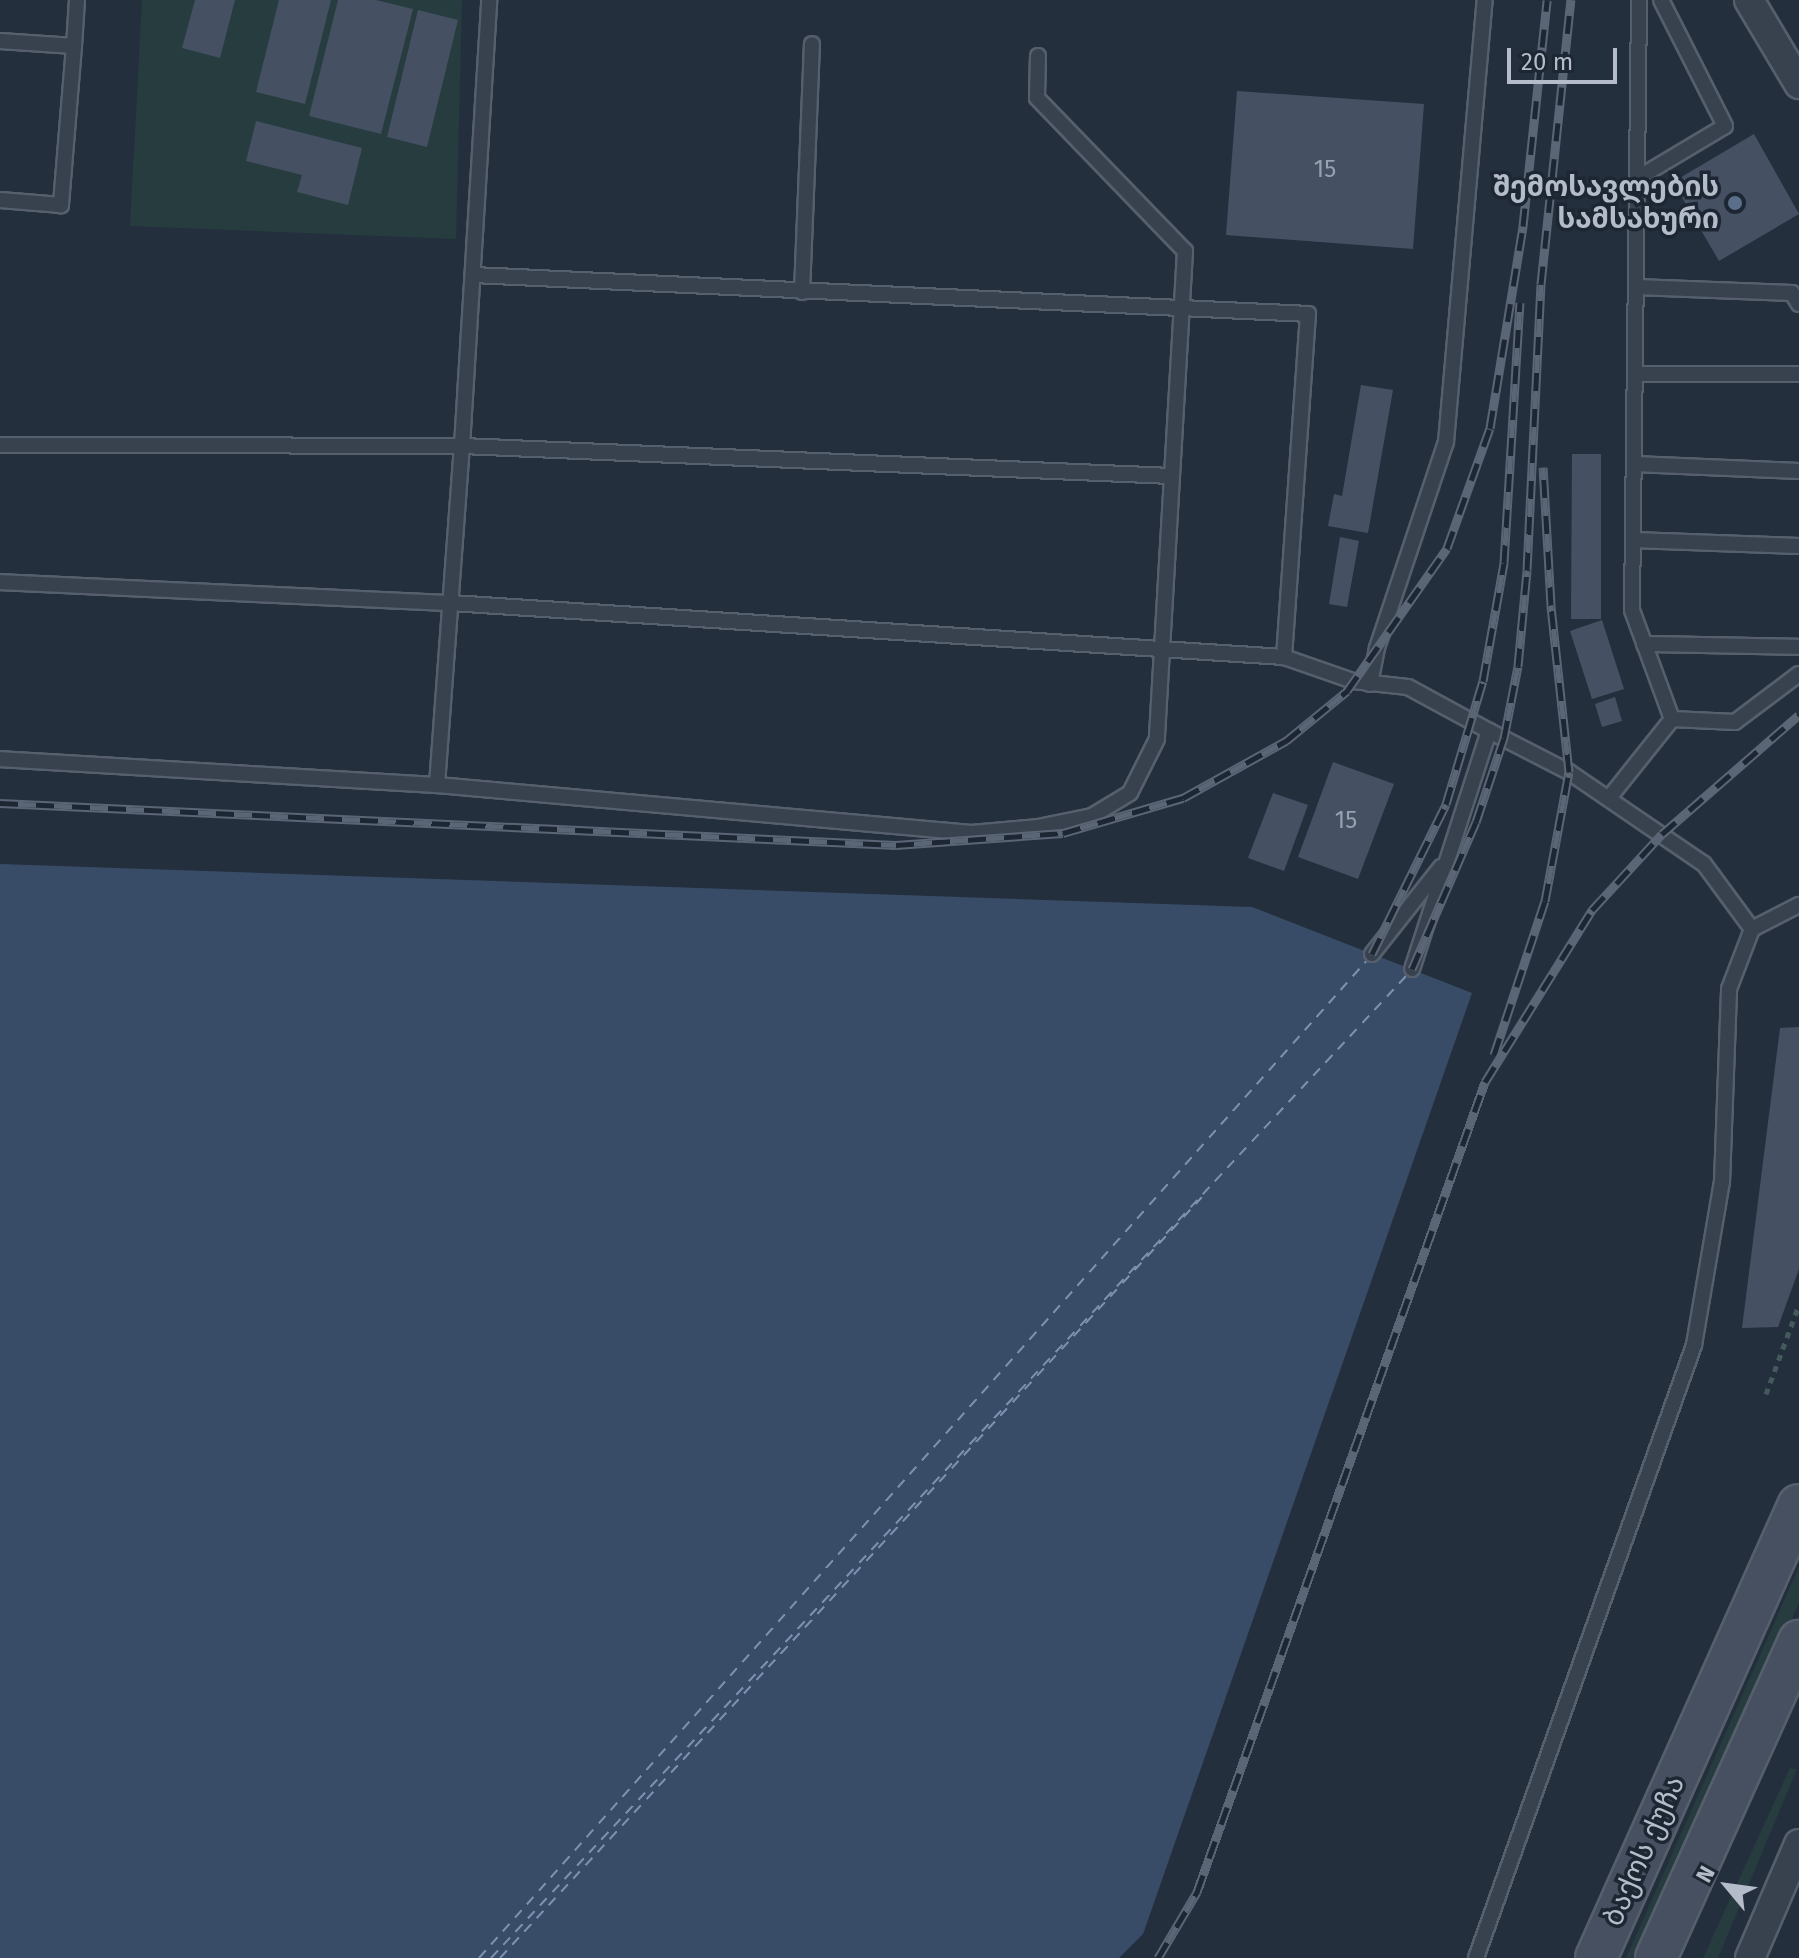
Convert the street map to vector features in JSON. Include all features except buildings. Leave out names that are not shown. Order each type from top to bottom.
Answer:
[{"type":"main road","name":"ბაქოს ქუჩა","points":[[1596,1958],[1799,1505]]},
{"type":"main road","name":"ბაქოს ქუჩა","points":[[1656,1958],[1799,1641]]},
{"type":"street","points":[[1749,0],[1799,84]]},
{"type":"street","points":[[1750,1958],[1799,1844]]},
{"type":"lane","points":[[0,200],[61,205],[77,0]]},
{"type":"lane","points":[[437,785],[462,446],[489,0]]},
{"type":"lane","points":[[1370,684],[1377,648],[1446,442],[1485,0]]},
{"type":"lane","points":[[1639,0],[1632,610],[1672,719]]},
{"type":"lane","points":[[1638,178],[1725,126],[1661,0]]},
{"type":"lane","points":[[0,41],[74,46]]},
{"type":"lane","points":[[802,292],[812,44]]},
{"type":"lane","points":[[0,759],[437,785],[971,833],[1092,816],[1130,793],[1157,739],[1185,251],[1037,98],[1038,56]]},
{"type":"lane","points":[[473,275],[1308,314],[1284,657]]},
{"type":"lane","points":[[1636,287],[1792,293],[1799,304]]},
{"type":"lane","points":[[1635,374],[1799,374]]},
{"type":"lane","points":[[0,445],[462,446],[1172,476]]},
{"type":"lane","points":[[1634,464],[1799,471]]},
{"type":"lane","points":[[1633,540],[1799,546]]},
{"type":"lane","points":[[0,582],[451,603],[1284,657],[1370,684],[1408,687],[1569,772],[1704,864],[1752,929]]},
{"type":"lane","points":[[1644,644],[1799,647]]},
{"type":"lane","points":[[1672,719],[1735,722],[1799,674]]},
{"type":"lane","points":[[1609,798],[1672,719]]},
{"type":"lane","points":[[1412,969],[1489,731]]},
{"type":"lane","points":[[1372,954],[1448,857]]},
{"type":"lane","points":[[1476,1958],[1694,1345],[1722,1182],[1729,989],[1752,929],[1799,905]]},
{"type":"path","points":[[1766,1394],[1799,1305]]},
{"type":"green space","points":[[142,0],[462,0],[456,239],[130,226]]},
{"type":"green space","points":[[1799,1567],[1799,1603],[1641,1958],[1626,1958]]},
{"type":"green space","points":[[1790,1768],[1797,1769],[1718,1958],[1703,1958]]},
{"type":"water","points":[[0,864],[1252,907],[1472,993],[1143,1934],[1119,1958],[0,1958]]},
{"type":"ferry route","points":[[479,1958],[1369,958]]},
{"type":"ferry route","points":[[491,1958],[1409,973]]},
{"type":"ferry route","points":[[500,1958],[1202,1197]]},
{"type":"railway","points":[[0,803],[896,845],[1063,833],[1183,798],[1286,741],[1347,691],[1447,548],[1490,428],[1523,226],[1547,0]]},
{"type":"railway","points":[[1412,969],[1476,822],[1504,738],[1518,666],[1527,570],[1541,284],[1571,0]]},
{"type":"railway","points":[[1372,954],[1446,804],[1483,681],[1504,563],[1520,302]]},
{"type":"railway","points":[[1494,1055],[1545,901],[1569,772],[1551,605],[1543,467]]},
{"type":"railway","points":[[1158,1958],[1197,1892],[1485,1082],[1592,910],[1662,834],[1799,715]]},
{"type":"place","name":"შემოსავლების სამსახური","points":[[1735,203]]}]
